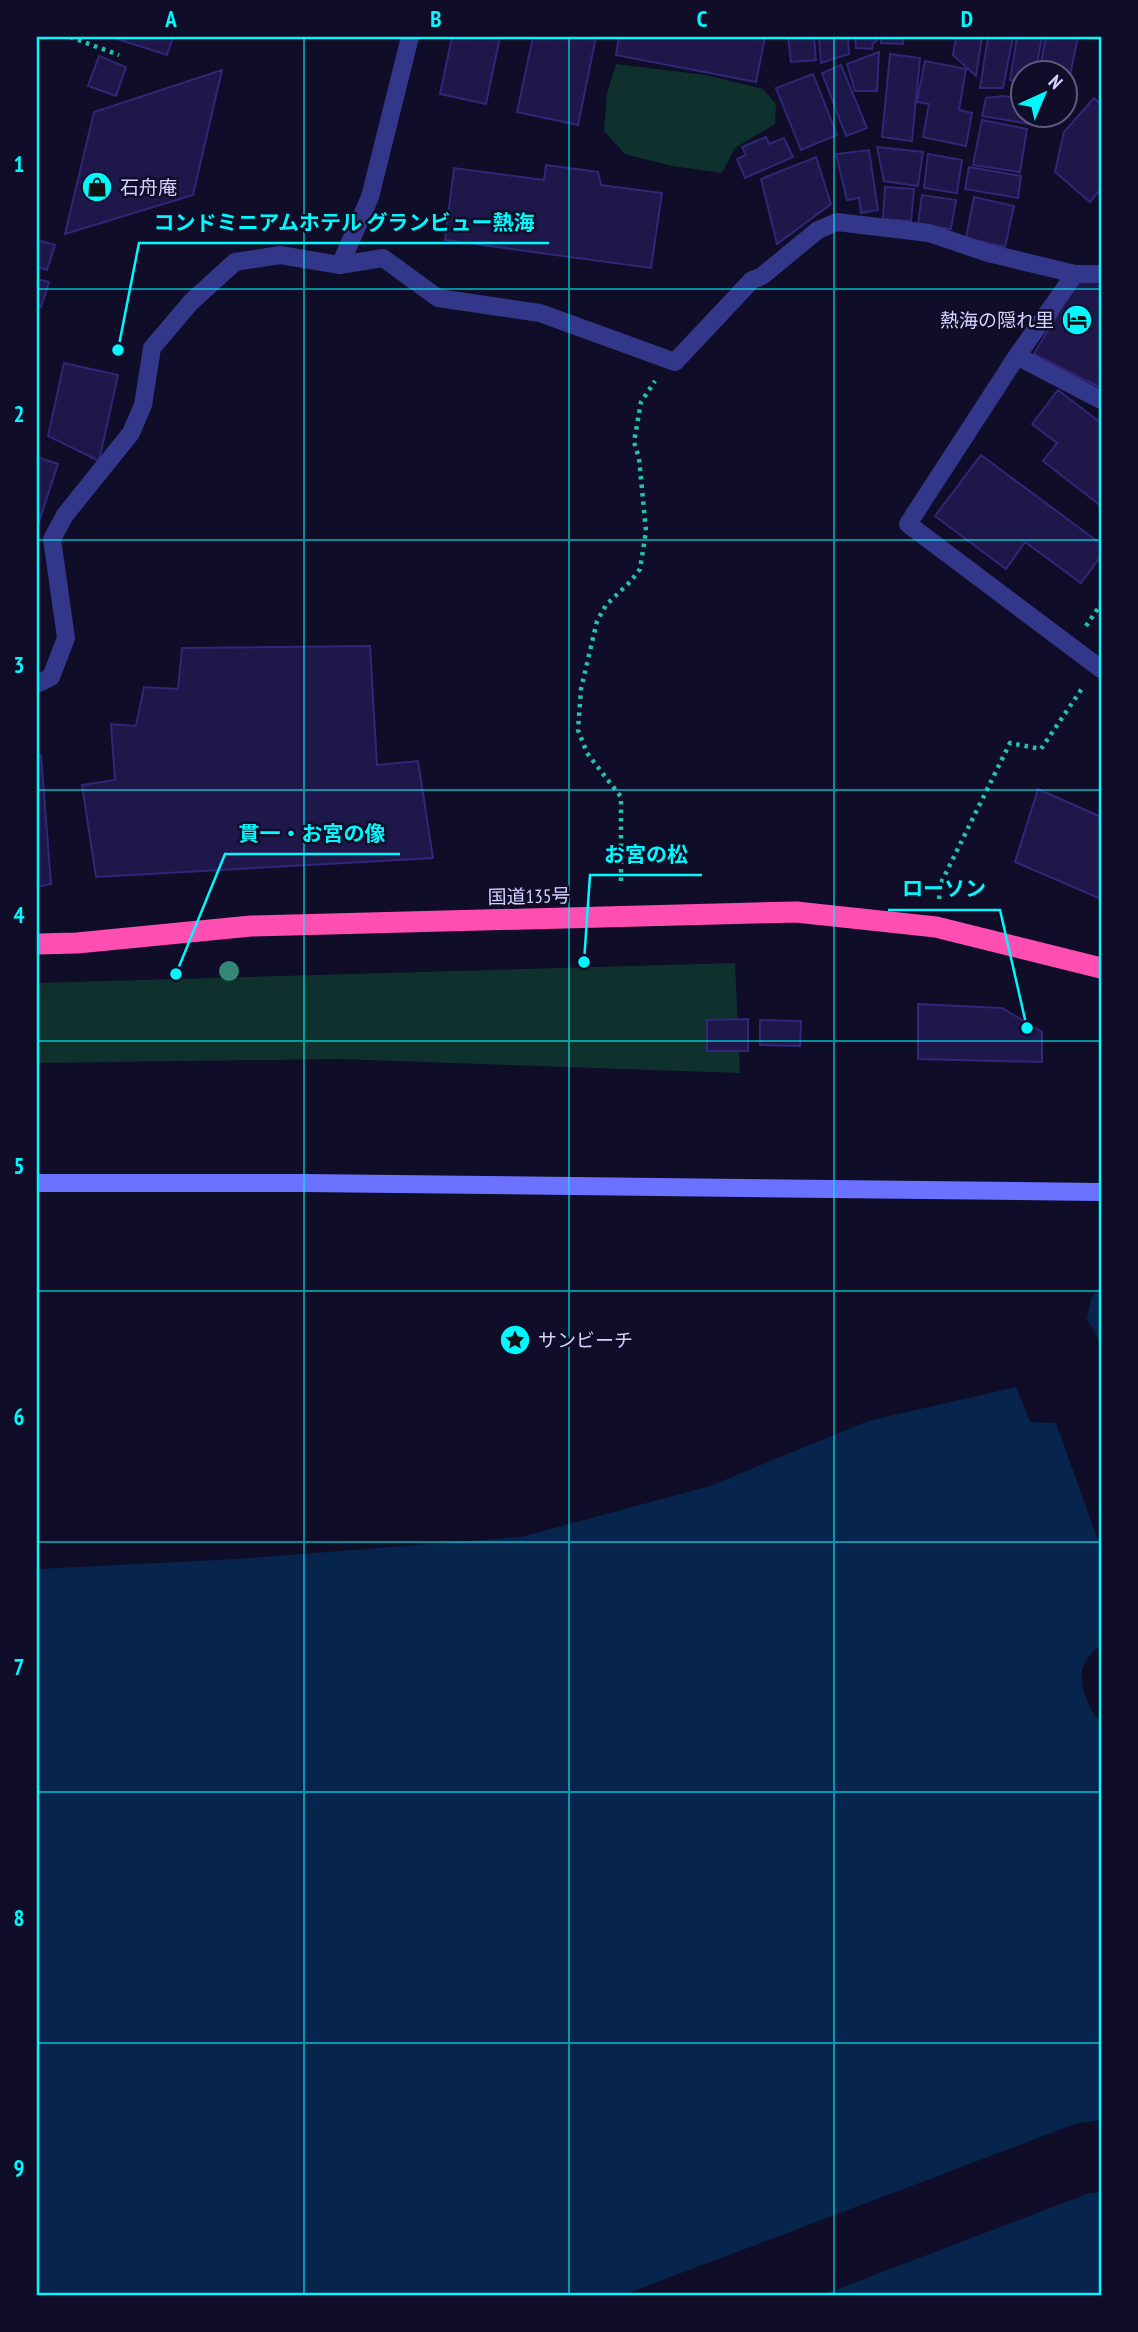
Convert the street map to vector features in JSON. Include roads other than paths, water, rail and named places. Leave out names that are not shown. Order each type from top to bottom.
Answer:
[{"type":"highway","name":"国道135号","points":[[37,944],[77,943],[251,926],[796,912],[936,928],[1101,969]]},
{"type":"street","points":[[340,265],[370,197],[410,37]]},
{"type":"street","points":[[37,684],[51,677],[66,638],[52,539],[65,515],[131,433],[144,405],[152,348],[191,302],[235,262],[280,255],[340,265],[383,258],[438,298],[540,313],[674,362],[752,280],[762,276],[818,230],[837,222],[929,233],[988,253],[1075,274],[1101,274]]},
{"type":"street","points":[[1075,274],[1017,356],[908,524],[1099,668]]},
{"type":"street","points":[[1017,356],[1101,400]]},
{"type":"street","points":[[37,1183],[317,1183],[1101,1192]]},
{"type":"water","points":[[1101,1286],[1101,1343],[1087,1319],[1091,1298]]},
{"type":"water","points":[[1016,1387],[1030,1422],[1056,1423],[1101,1549],[1101,1645],[1087,1660],[1082,1677],[1089,1706],[1101,1722],[1101,2295],[37,2295],[37,1569],[237,1559],[521,1537],[710,1486],[868,1421]]},
{"type":"place","name":"石舟庵","points":[[97,187]]},
{"type":"place","name":"熱海の隠れ里","points":[[1077,320]]},
{"type":"place","name":"コンドミニアムホテル グランビュー熱海","points":[[118,350]]},
{"type":"place","name":"お宮の松","points":[[584,962]]},
{"type":"place","name":"貫一・お宮の像","points":[[176,974]]},
{"type":"place","name":"ローソン","points":[[1027,1028]]},
{"type":"place","name":"サンビーチ","points":[[515,1340]]}]
